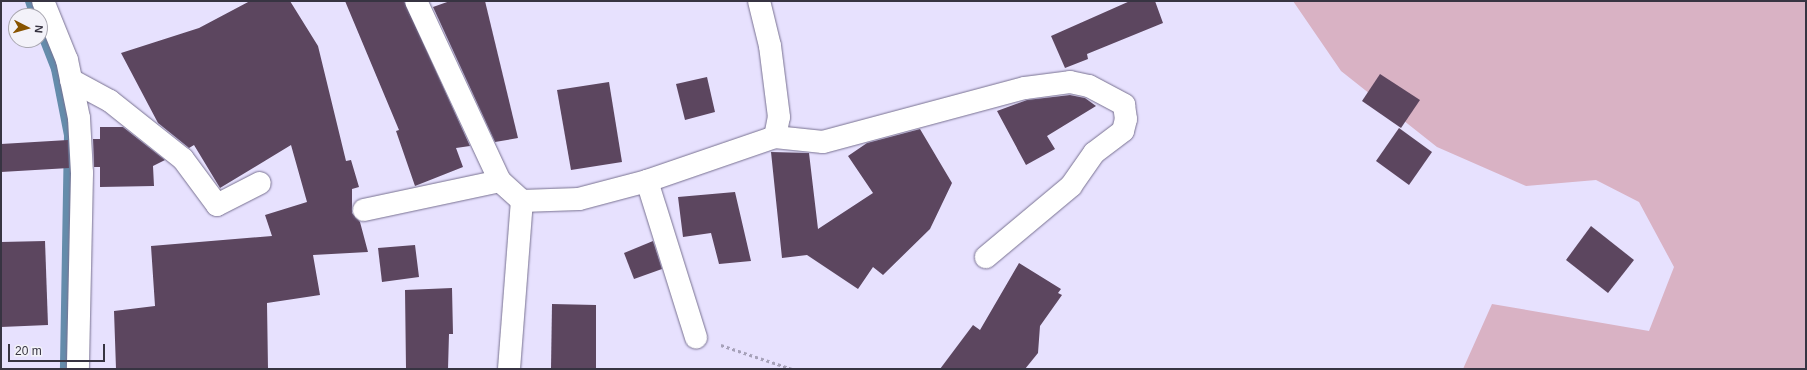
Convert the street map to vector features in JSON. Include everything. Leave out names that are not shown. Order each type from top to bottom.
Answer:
[{"type":"street","points":[[42,1],[67,60],[79,118],[82,173],[78,369]]},
{"type":"street","points":[[416,1],[500,181],[522,201],[579,199],[647,181],[775,137],[823,142],[1025,88],[1070,82],[1089,86],[1124,105],[1126,119],[1123,131],[1094,153],[1071,186],[986,257]]},
{"type":"street","points":[[759,1],[770,46],[779,117],[775,137]]},
{"type":"street","points":[[71,80],[110,101],[183,159],[217,205],[260,183]]},
{"type":"street","points":[[364,210],[500,181]]},
{"type":"street","points":[[647,181],[696,337]]},
{"type":"street","points":[[509,369],[522,201]]},
{"type":"path","points":[[696,337],[792,369]]},
{"type":"shaded area","points":[[1293,1],[1806,1],[1806,369],[1463,369],[1492,304],[1649,331],[1674,267],[1639,202],[1596,180],[1526,186],[1437,147],[1341,71]]},
{"type":"building","points":[[250,1],[290,1],[318,46],[346,161],[351,160],[359,187],[352,189],[352,213],[360,222],[368,252],[313,255],[320,295],[267,303],[268,369],[116,369],[114,311],[155,306],[151,246],[272,236],[265,215],[307,202],[291,145],[220,188],[194,145],[189,148],[158,123],[121,53],[199,28]]},
{"type":"building","points":[[345,1],[404,1],[470,146],[456,148],[463,167],[415,186],[396,131],[399,130]]},
{"type":"building","points":[[450,1],[485,1],[518,138],[495,142],[433,7]]},
{"type":"building","points":[[1130,1],[1155,1],[1163,23],[1087,54],[1088,59],[1065,68],[1051,36]]},
{"type":"building","points":[[1380,74],[1420,100],[1401,128],[1362,101]]},
{"type":"building","points":[[707,77],[715,112],[685,120],[676,84]]},
{"type":"building","points":[[609,82],[622,162],[571,170],[557,90]]},
{"type":"building","points":[[1070,95],[1085,98],[1096,106],[1047,136],[1055,149],[1026,165],[997,111],[1027,100]]},
{"type":"building","points":[[100,127],[123,127],[165,160],[153,166],[154,186],[100,187],[100,167],[94,167],[93,139],[100,139]]},
{"type":"building","points":[[1399,128],[1432,152],[1409,185],[1376,161]]},
{"type":"building","points":[[920,129],[952,183],[930,229],[883,275],[873,267],[858,289],[807,255],[782,258],[771,152],[809,153],[818,229],[873,193],[848,156],[867,143]]},
{"type":"building","points":[[68,140],[69,168],[1,172],[1,144]]},
{"type":"building","points":[[735,192],[751,261],[719,264],[711,233],[683,237],[678,197]]},
{"type":"building","points":[[1591,226],[1634,260],[1608,293],[1566,260]]},
{"type":"building","points":[[45,241],[48,325],[1,327],[1,242]]},
{"type":"building","points":[[653,241],[662,269],[634,279],[624,253]]},
{"type":"building","points":[[415,245],[419,277],[382,282],[378,248]]},
{"type":"building","points":[[1019,263],[1061,289],[1058,293],[1062,295],[1040,326],[1038,353],[1025,369],[940,369],[973,325],[980,330]]},
{"type":"building","points":[[452,288],[453,334],[449,334],[448,369],[406,369],[405,290]]},
{"type":"building","points":[[552,304],[596,305],[596,369],[551,369]]},
{"type":"waterway","points":[[30,1],[32,8]]},
{"type":"waterway","points":[[48,48],[56,69],[69,135],[65,369]]}]
